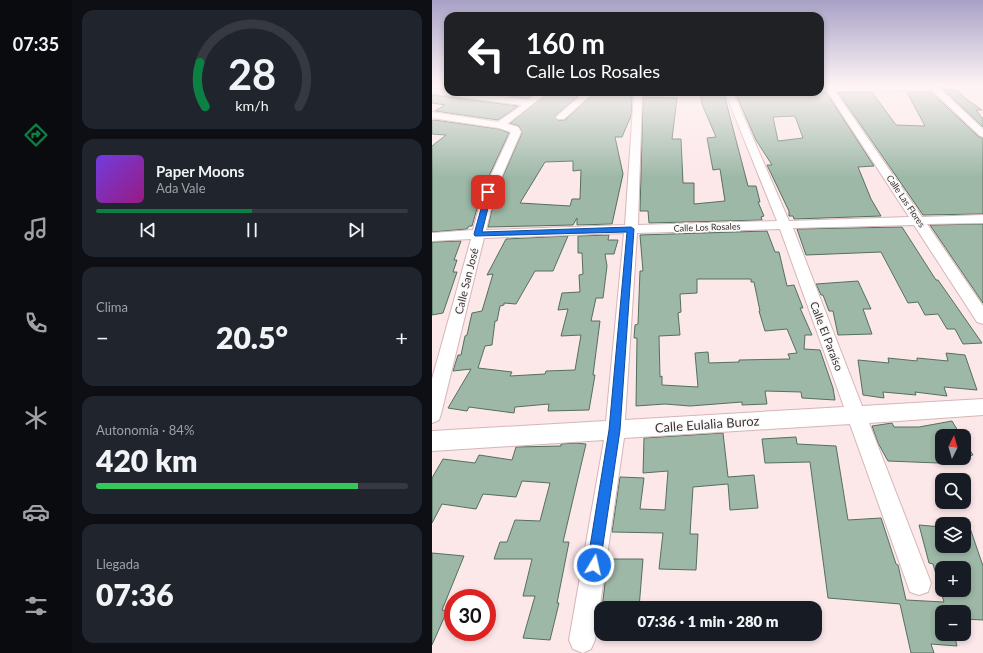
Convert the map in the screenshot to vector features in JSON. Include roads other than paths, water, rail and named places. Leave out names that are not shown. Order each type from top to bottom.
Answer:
[{"type":"street","points":[[443,116],[500,124],[510,116]]},
{"type":"street","points":[[582,640],[615,430],[631,229],[636,116]]},
{"type":"street","name":"Calle El Paraíso","points":[[739,116],[785,225],[919,583]]},
{"type":"street","name":"Calle Las Flores","points":[[845,116],[919,221],[983,318]]},
{"type":"street","points":[[964,116],[983,134]]},
{"type":"street","name":"Calle San José","points":[[432,414],[488,192],[516,132],[515,129],[500,124]]},
{"type":"street","name":"Calle Los Rosales","points":[[432,238],[478,234],[983,219]]},
{"type":"street","name":"Calle Eulalia Buroz","points":[[432,441],[983,407]]}]
